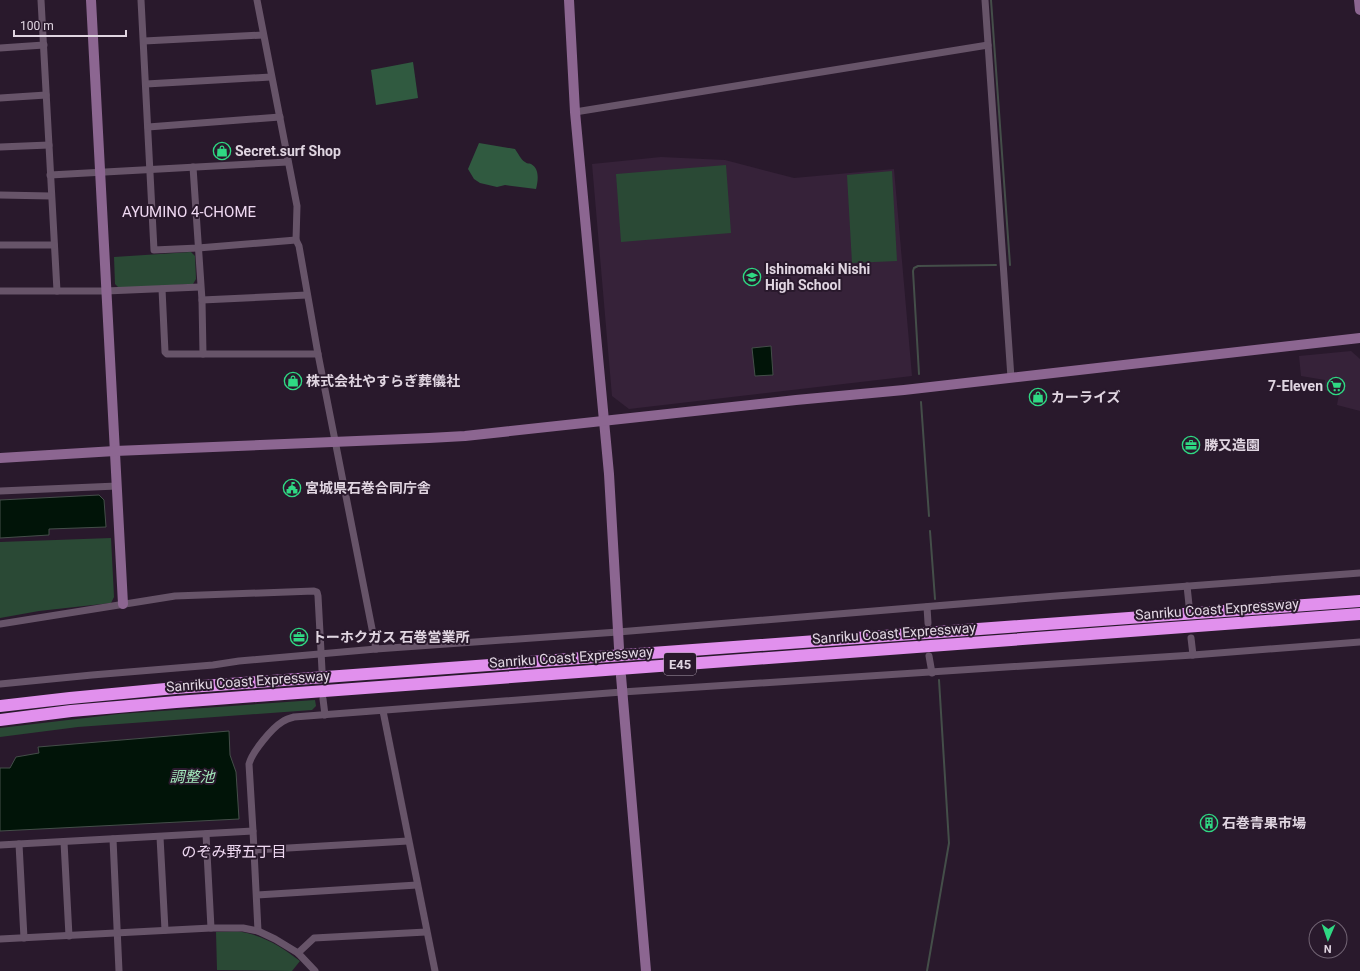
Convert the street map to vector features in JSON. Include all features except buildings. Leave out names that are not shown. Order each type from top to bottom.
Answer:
[{"type":"highway","name":"Sanriku Coast Expressway","points":[[0,706],[184,688],[1360,601]]},
{"type":"highway","name":"Sanriku Coast Expressway","points":[[0,720],[71,711],[176,702],[1360,614]]},
{"type":"street","points":[[41,0],[57,291]]},
{"type":"street","points":[[91,0],[123,604]]},
{"type":"street","points":[[141,0],[154,250],[296,240]]},
{"type":"street","points":[[257,0],[297,206],[296,240],[299,246],[318,354],[376,650]]},
{"type":"street","points":[[569,0],[575,112],[604,421],[619,648]]},
{"type":"street","points":[[985,0],[1011,378]]},
{"type":"street","points":[[1358,0],[1360,10]]},
{"type":"street","points":[[144,41],[263,35]]},
{"type":"street","points":[[0,48],[44,45]]},
{"type":"street","points":[[575,112],[988,45]]},
{"type":"street","points":[[146,84],[271,77]]},
{"type":"street","points":[[0,98],[46,95]]},
{"type":"street","points":[[148,127],[280,118]]},
{"type":"street","points":[[0,147],[49,145]]},
{"type":"street","points":[[50,175],[288,162]]},
{"type":"street","points":[[193,167],[204,354]]},
{"type":"street","points":[[0,195],[51,196]]},
{"type":"street","points":[[0,245],[54,245]]},
{"type":"street","points":[[0,291],[106,291],[200,287]]},
{"type":"street","points":[[162,289],[165,352],[168,354],[318,354]]},
{"type":"street","points":[[202,300],[307,295]]},
{"type":"street","points":[[0,458],[115,451],[465,436],[1011,378],[1360,338]]},
{"type":"street","points":[[0,491],[116,486]]},
{"type":"street","points":[[0,684],[321,654],[1360,573]]},
{"type":"street","points":[[1187,586],[1189,604]]},
{"type":"street","points":[[0,624],[176,596],[314,590],[318,592],[322,670]]},
{"type":"street","points":[[927,607],[928,623]]},
{"type":"street","points":[[1191,638],[1193,655]]},
{"type":"street","points":[[258,931],[250,764],[253,754],[279,724],[294,717],[622,692],[932,673],[1360,642]]},
{"type":"street","points":[[930,656],[932,673]]},
{"type":"street","points":[[621,676],[646,971]]},
{"type":"street","points":[[323,699],[325,715]]},
{"type":"street","points":[[383,711],[435,971]]},
{"type":"street","points":[[0,845],[253,831]]},
{"type":"street","points":[[206,834],[211,928]]},
{"type":"street","points":[[160,837],[164,930]]},
{"type":"street","points":[[113,839],[119,971]]},
{"type":"street","points":[[254,850],[408,841]]},
{"type":"street","points":[[64,842],[69,936]]},
{"type":"street","points":[[19,844],[24,938]]},
{"type":"street","points":[[257,894],[417,885]]},
{"type":"street","points":[[0,939],[164,930],[243,928],[258,931],[275,939],[298,954],[315,971]]},
{"type":"street","points":[[298,954],[314,938],[426,932]]},
{"type":"shaded area","name":"Ishinomaki Nishi High School","points":[[661,157],[725,160],[794,178],[894,169],[912,376],[629,409],[612,396],[592,164]]},
{"type":"shaded area","points":[[1351,351],[1360,359],[1360,411],[1337,405],[1339,394],[1324,390],[1325,380],[1301,376],[1299,356]]},
{"type":"green space","points":[[413,62],[418,98],[376,105],[371,70]]},
{"type":"green space","points":[[479,143],[515,149],[526,163],[531,164],[536,169],[538,179],[536,189],[505,185],[497,187],[480,183],[474,179],[468,169]]},
{"type":"green space","points":[[726,165],[731,233],[621,242],[616,174]]},
{"type":"green space","points":[[892,171],[897,261],[852,263],[847,175]]},
{"type":"green space","points":[[191,252],[195,256],[196,279],[193,284],[119,288],[115,284],[114,257]]},
{"type":"green space","points":[[111,538],[114,597],[111,603],[39,611],[0,618],[0,542]]},
{"type":"green space","points":[[315,700],[316,706],[312,710],[78,727],[0,737],[0,728],[119,714]]},
{"type":"green space","points":[[216,932],[242,932],[258,936],[280,947],[300,961],[292,971],[217,970]]},
{"type":"water","points":[[771,346],[773,375],[755,376],[752,348]]},
{"type":"water","points":[[99,495],[104,500],[106,527],[49,529],[49,535],[0,538],[0,500]]},
{"type":"water","name":"調整池","points":[[229,731],[230,755],[236,772],[239,819],[0,831],[0,768],[10,768],[16,757],[39,753],[38,747]]},
{"type":"waterway","points":[[991,0],[1010,265]]},
{"type":"waterway","points":[[919,374],[914,268],[918,266],[996,265]]},
{"type":"waterway","points":[[921,402],[929,516]]},
{"type":"waterway","points":[[930,531],[935,599]]},
{"type":"waterway","points":[[927,971],[949,843],[939,680]]},
{"type":"place","name":"Secret.surf Shop","points":[[222,151]]},
{"type":"place","name":"Ishinomaki Nishi High School","points":[[752,277]]},
{"type":"place","name":"株式会社やすらぎ葬儀社","points":[[293,381]]},
{"type":"place","name":"7-Eleven","points":[[1336,386]]},
{"type":"place","name":"カーライズ","points":[[1038,397]]},
{"type":"place","name":"勝又造園","points":[[1191,445]]},
{"type":"place","name":"宮城県石巻合同庁舎","points":[[292,488]]},
{"type":"place","name":"トーホクガス 石巻営業所","points":[[299,637]]},
{"type":"place","name":"石巻青果市場","points":[[1209,823]]},
{"type":"district","name":"AYUMINO 4-CHOME","points":[[189,212]]},
{"type":"district","name":"のぞみ野五丁目","points":[[234,852]]}]
